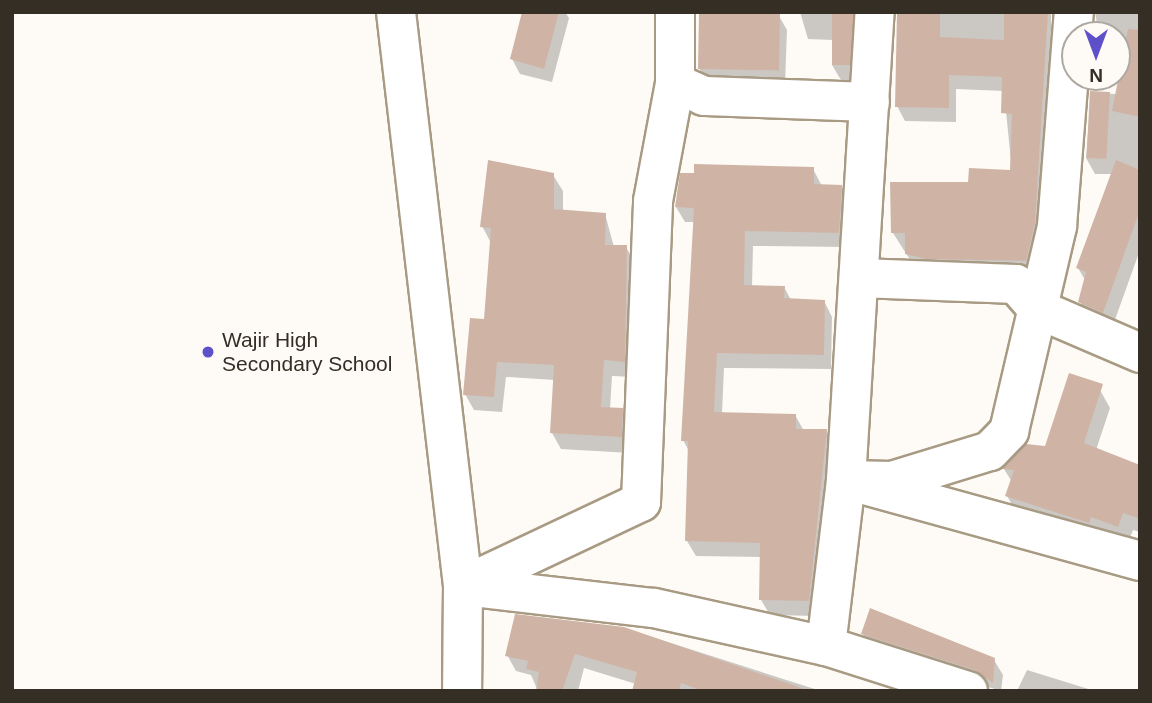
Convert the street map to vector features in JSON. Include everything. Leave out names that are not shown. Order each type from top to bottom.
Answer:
[{"type":"street","points":[[396,12],[463,586],[462,691]]},
{"type":"street","points":[[463,586],[641,502],[653,201],[676,83],[676,12]]},
{"type":"street","points":[[826,646],[846,480],[875,12]]},
{"type":"street","points":[[846,480],[892,481],[989,451],[1009,431],[1020,401],[1058,226],[1074,12]]},
{"type":"street","points":[[676,83],[704,96],[870,102]]},
{"type":"street","points":[[860,278],[1016,284],[1038,309],[1140,353]]},
{"type":"street","points":[[846,480],[1140,561]]},
{"type":"street","points":[[463,586],[654,608],[826,646],[968,691]]},
{"type":"building","points":[[522,12],[559,12],[544,69],[510,59]]},
{"type":"building","points":[[699,12],[780,13],[779,70],[698,69]]},
{"type":"building","points":[[832,12],[853,12],[853,65],[832,65]]},
{"type":"building","points":[[897,12],[940,12],[940,37],[1004,40],[1004,12],[1048,12],[1035,223],[1026,261],[926,259],[905,254],[905,233],[891,233],[890,182],[968,182],[969,168],[1010,170],[1012,114],[1001,113],[1002,77],[949,75],[949,108],[895,107]]},
{"type":"building","points":[[1131,29],[1140,30],[1140,117],[1112,111],[1116,91],[1131,91]]},
{"type":"building","points":[[1090,91],[1110,92],[1106,159],[1086,158]]},
{"type":"building","points":[[488,160],[554,173],[554,209],[606,213],[605,245],[627,245],[625,362],[604,360],[601,407],[623,408],[622,437],[550,433],[554,365],[497,362],[494,397],[463,395],[470,318],[484,319],[491,228],[480,227]]},
{"type":"building","points":[[1116,160],[1140,170],[1140,210],[1103,313],[1078,302],[1086,272],[1076,268]]},
{"type":"building","points":[[694,164],[814,167],[814,184],[842,185],[839,233],[745,231],[744,285],[785,286],[784,298],[825,300],[824,355],[717,353],[714,412],[796,414],[796,429],[827,429],[809,601],[759,600],[760,543],[685,541],[688,441],[681,441],[694,208],[675,207],[680,173],[694,173]]},
{"type":"building","points":[[1069,373],[1103,384],[1084,443],[1140,465],[1140,519],[1123,513],[1118,527],[1091,517],[1089,523],[1005,496],[1014,470],[1002,469],[1026,444],[1045,446]]},
{"type":"building","points":[[870,608],[995,658],[993,683],[975,670],[861,634]]},
{"type":"building","points":[[515,614],[624,627],[810,691],[703,691],[681,683],[679,691],[632,691],[637,672],[575,654],[562,691],[536,691],[539,672],[526,669],[528,661],[505,656]]},
{"type":"place","name":"Wajir High Secondary School","points":[[208,352]]}]
